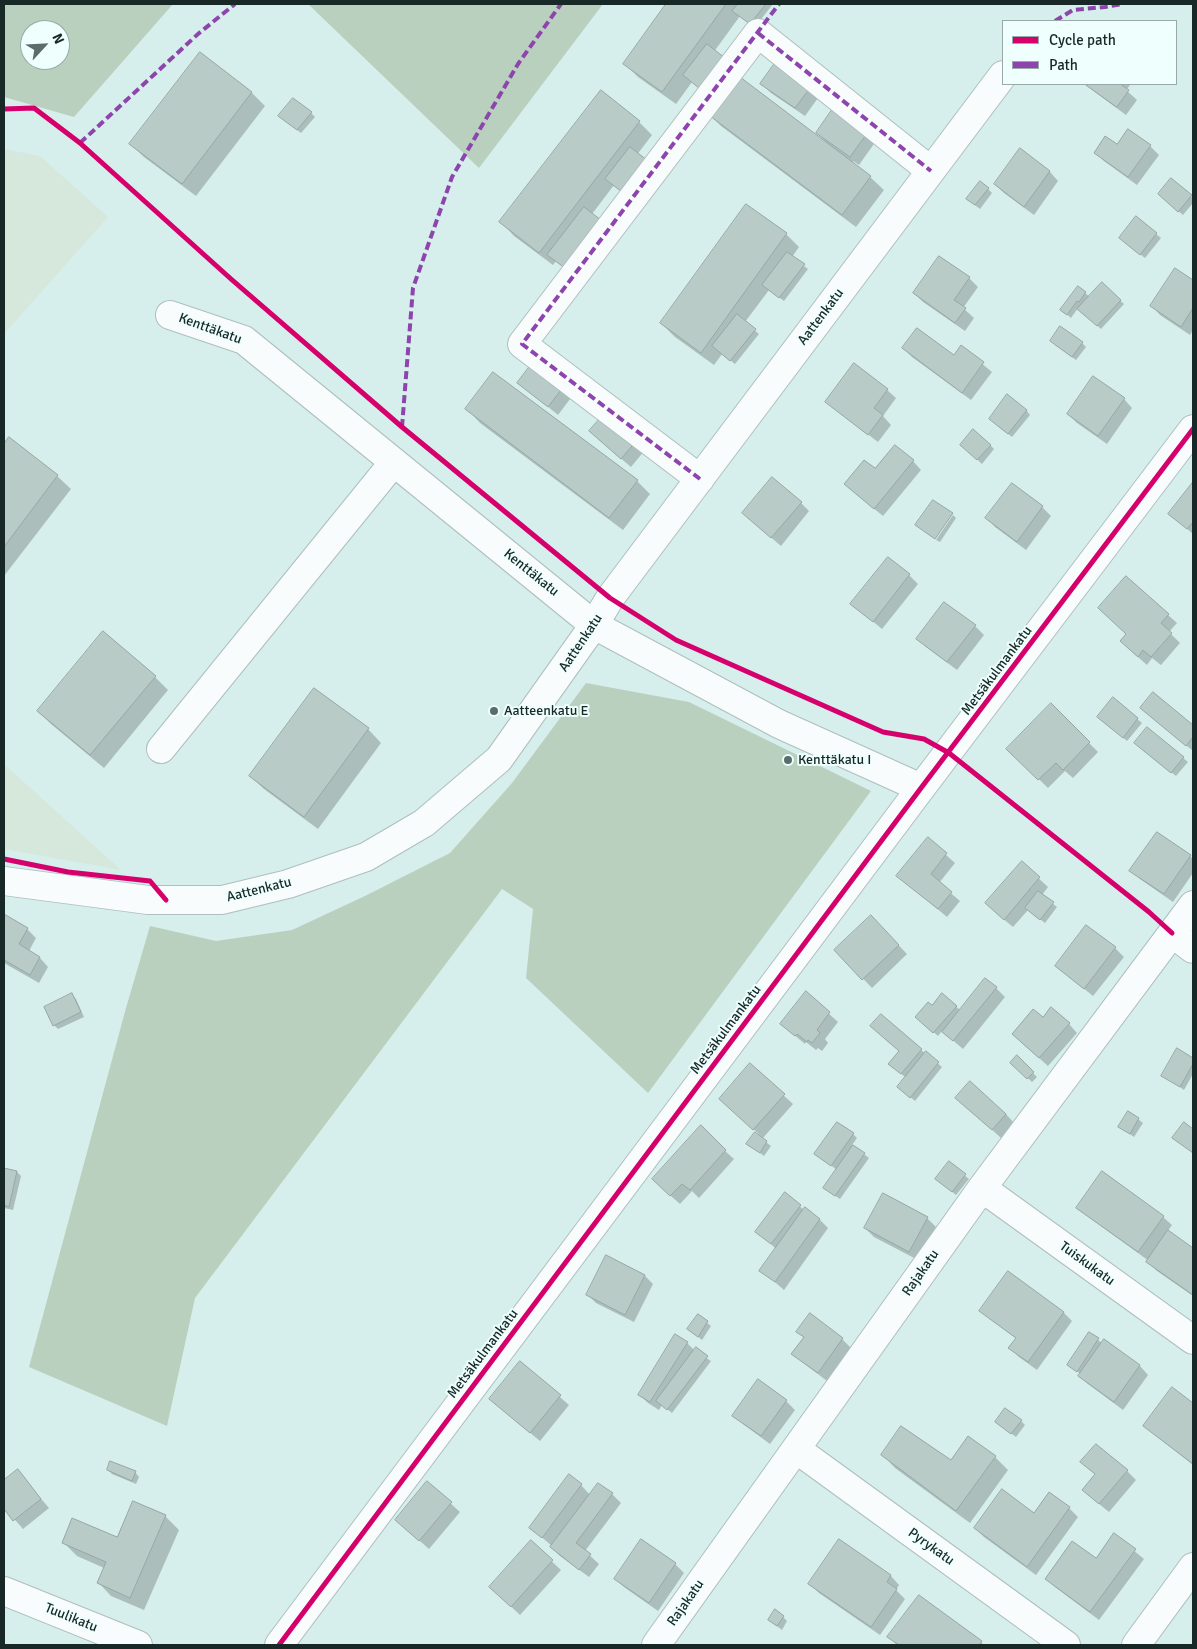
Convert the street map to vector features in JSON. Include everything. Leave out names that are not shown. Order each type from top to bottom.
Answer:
[{"type":"street","points":[[700,479],[522,344],[758,33],[931,171]]},
{"type":"street","name":"Aattenkatu","points":[[4,881],[148,900],[222,900],[288,884],[366,857],[424,823],[498,759],[594,625],[610,598],[1002,76]]},
{"type":"street","name":"Kenttäkatu","points":[[170,315],[244,340],[594,625],[779,724],[921,788]]},
{"type":"street","name":"Metsäkulmankatu","points":[[279,1645],[921,788],[1193,430]]},
{"type":"street","points":[[161,749],[394,462]]},
{"type":"street","name":"Rajakatu","points":[[656,1645],[982,1188],[1193,906]]},
{"type":"street","points":[[1172,933],[1193,949]]},
{"type":"street","name":"Tuiskukatu","points":[[982,1188],[1193,1340]]},
{"type":"street","name":"Pyrykatu","points":[[796,1449],[1066,1645]]},
{"type":"street","points":[[1136,1645],[1193,1567]]},
{"type":"street","name":"Tuulikatu","points":[[4,1591],[138,1645]]},
{"type":"green space","points":[[4,4],[173,4],[74,117],[4,97]]},
{"type":"green space","points":[[308,4],[603,4],[479,168]]},
{"type":"green space","points":[[4,149],[40,156],[108,217],[4,334]]},
{"type":"green space","points":[[586,683],[689,702],[871,791],[648,1093],[526,978],[533,909],[502,889],[195,1298],[167,1426],[29,1367],[150,926],[216,941],[292,930],[450,853],[512,783]]},
{"type":"green space","points":[[4,764],[121,870],[4,849]]},
{"type":"building","points":[[666,4],[726,4],[662,92],[623,64]]},
{"type":"building","points":[[738,4],[766,4],[750,24],[732,11]]},
{"type":"building","points":[[707,44],[725,58],[700,89],[683,75]]},
{"type":"building","points":[[200,52],[252,92],[182,184],[129,144]]},
{"type":"building","points":[[775,63],[810,88],[795,108],[760,84]]},
{"type":"building","points":[[736,74],[871,176],[842,215],[706,113]]},
{"type":"building","points":[[1086,85],[1122,85],[1129,90],[1117,107]]},
{"type":"building","points":[[601,90],[640,121],[539,253],[499,222]]},
{"type":"building","points":[[293,98],[312,112],[297,130],[278,116]]},
{"type":"building","points":[[834,107],[868,132],[850,157],[816,133]]},
{"type":"building","points":[[1128,129],[1151,145],[1128,177],[1094,153],[1105,136],[1117,144]]},
{"type":"building","points":[[630,147],[647,160],[622,192],[605,179]]},
{"type":"building","points":[[1020,148],[1050,171],[1024,207],[994,184]]},
{"type":"building","points":[[1171,178],[1192,195],[1178,212],[1158,194]]},
{"type":"building","points":[[980,181],[989,188],[975,205],[966,199]]},
{"type":"building","points":[[746,204],[787,233],[701,353],[660,323]]},
{"type":"building","points":[[584,207],[601,220],[565,268],[547,255]]},
{"type":"building","points":[[1136,216],[1157,233],[1140,255],[1119,238]]},
{"type":"building","points":[[787,252],[805,264],[779,298],[762,285]]},
{"type":"building","points":[[939,256],[970,277],[954,300],[966,308],[955,323],[913,293]]},
{"type":"building","points":[[1175,268],[1193,280],[1193,308],[1181,327],[1150,306]]},
{"type":"building","points":[[1102,282],[1121,300],[1097,326],[1077,309]]},
{"type":"building","points":[[1078,286],[1086,292],[1067,315],[1060,310]]},
{"type":"building","points":[[737,314],[756,329],[730,361],[712,346]]},
{"type":"building","points":[[1060,326],[1083,342],[1072,357],[1050,341]]},
{"type":"building","points":[[917,328],[954,355],[961,345],[984,362],[962,393],[902,348]]},
{"type":"building","points":[[534,361],[565,385],[548,407],[517,383]]},
{"type":"building","points":[[854,363],[888,389],[874,408],[883,415],[868,435],[825,402]]},
{"type":"building","points":[[493,372],[638,480],[609,518],[465,409]]},
{"type":"building","points":[[1093,376],[1125,398],[1098,436],[1067,414]]},
{"type":"building","points":[[1007,394],[1027,410],[1008,434],[989,419]]},
{"type":"building","points":[[605,413],[637,440],[621,459],[589,431]]},
{"type":"building","points":[[973,429],[991,445],[977,460],[960,445]]},
{"type":"building","points":[[9,437],[58,475],[4,547],[4,444]]},
{"type":"building","points":[[895,445],[914,460],[874,509],[844,484],[864,460],[875,468]]},
{"type":"building","points":[[772,477],[802,502],[771,538],[742,513]]},
{"type":"building","points":[[1193,482],[1193,522],[1187,529],[1168,514]]},
{"type":"building","points":[[1012,483],[1043,506],[1017,542],[985,518]]},
{"type":"building","points":[[933,500],[953,513],[935,539],[915,525]]},
{"type":"building","points":[[888,557],[910,574],[873,622],[850,604]]},
{"type":"building","points":[[1126,576],[1169,614],[1161,623],[1172,633],[1151,657],[1143,650],[1138,657],[1120,641],[1126,634],[1098,608]]},
{"type":"building","points":[[944,602],[976,625],[947,662],[916,639]]},
{"type":"building","points":[[103,631],[156,676],[90,755],[37,711]]},
{"type":"building","points":[[314,688],[369,728],[304,817],[249,776]]},
{"type":"building","points":[[1153,692],[1193,725],[1193,737],[1186,746],[1140,708]]},
{"type":"building","points":[[1113,697],[1138,718],[1123,738],[1097,717]]},
{"type":"building","points":[[1051,703],[1090,742],[1063,770],[1056,763],[1038,780],[1006,749]]},
{"type":"building","points":[[1147,727],[1184,757],[1171,773],[1134,743]]},
{"type":"building","points":[[1157,832],[1191,855],[1164,894],[1129,871]]},
{"type":"building","points":[[928,837],[947,853],[931,874],[952,892],[938,909],[896,876]]},
{"type":"building","points":[[1022,861],[1040,877],[1004,920],[985,903]]},
{"type":"building","points":[[1038,891],[1054,902],[1040,920],[1025,908]]},
{"type":"building","points":[[4,914],[28,928],[19,944],[40,957],[30,975],[4,960]]},
{"type":"building","points":[[871,915],[899,945],[862,980],[834,950]]},
{"type":"building","points":[[1086,925],[1116,947],[1084,989],[1055,966]]},
{"type":"building","points":[[985,978],[997,987],[953,1041],[942,1032]]},
{"type":"building","points":[[806,991],[830,1012],[817,1030],[820,1033],[812,1043],[808,1040],[807,1042],[797,1034],[795,1036],[780,1024]]},
{"type":"building","points":[[72,993],[81,1012],[53,1026],[44,1007]]},
{"type":"building","points":[[942,993],[957,1006],[933,1033],[915,1017],[928,1002],[932,1005]]},
{"type":"building","points":[[1051,1007],[1070,1023],[1039,1058],[1012,1034],[1033,1009],[1043,1017]]},
{"type":"building","points":[[881,1014],[922,1049],[901,1074],[888,1064],[899,1051],[870,1026]]},
{"type":"building","points":[[1177,1048],[1193,1058],[1193,1064],[1180,1087],[1161,1076]]},
{"type":"building","points":[[926,1051],[939,1062],[910,1098],[897,1087]]},
{"type":"building","points":[[1017,1055],[1034,1072],[1027,1079],[1010,1063]]},
{"type":"building","points":[[750,1063],[785,1094],[753,1130],[719,1099]]},
{"type":"building","points":[[970,1081],[1006,1114],[992,1130],[955,1098]]},
{"type":"building","points":[[1128,1111],[1139,1118],[1130,1134],[1118,1127]]},
{"type":"building","points":[[837,1122],[854,1133],[831,1166],[814,1154]]},
{"type":"building","points":[[1184,1122],[1193,1129],[1193,1153],[1172,1138]]},
{"type":"building","points":[[701,1125],[726,1150],[690,1190],[682,1184],[670,1196],[652,1179]]},
{"type":"building","points":[[755,1132],[767,1141],[760,1153],[746,1144]]},
{"type":"building","points":[[853,1145],[865,1153],[835,1196],[823,1188]]},
{"type":"building","points":[[949,1161],[966,1174],[952,1192],[935,1179]]},
{"type":"building","points":[[4,1168],[17,1171],[9,1207],[4,1205]]},
{"type":"building","points":[[1102,1171],[1164,1216],[1138,1252],[1076,1208]]},
{"type":"building","points":[[785,1192],[801,1205],[771,1244],[755,1232]]},
{"type":"building","points":[[883,1193],[928,1217],[909,1252],[864,1228]]},
{"type":"building","points":[[805,1207],[820,1219],[775,1282],[759,1271]]},
{"type":"building","points":[[1168,1230],[1193,1248],[1193,1295],[1146,1262]]},
{"type":"building","points":[[606,1255],[645,1275],[625,1315],[586,1295]]},
{"type":"building","points":[[1008,1271],[1064,1312],[1028,1362],[1008,1348],[1016,1338],[979,1311]]},
{"type":"building","points":[[810,1313],[843,1338],[818,1373],[791,1354],[804,1337],[796,1332]]},
{"type":"building","points":[[698,1314],[708,1321],[698,1337],[687,1329]]},
{"type":"building","points":[[1089,1332],[1099,1338],[1077,1372],[1067,1365]]},
{"type":"building","points":[[675,1334],[688,1342],[650,1402],[638,1395]]},
{"type":"building","points":[[1104,1339],[1140,1365],[1114,1402],[1078,1376]]},
{"type":"building","points":[[696,1347],[708,1356],[667,1410],[656,1401]]},
{"type":"building","points":[[520,1361],[561,1395],[530,1433],[489,1399]]},
{"type":"building","points":[[758,1379],[787,1400],[761,1436],[732,1416]]},
{"type":"building","points":[[1172,1387],[1193,1403],[1193,1464],[1143,1426]]},
{"type":"building","points":[[1005,1408],[1022,1420],[1011,1434],[995,1422]]},
{"type":"building","points":[[901,1426],[951,1460],[968,1436],[996,1456],[956,1511],[881,1455]]},
{"type":"building","points":[[1096,1444],[1128,1470],[1099,1504],[1082,1490],[1095,1474],[1080,1462]]},
{"type":"building","points":[[110,1461],[136,1471],[132,1481],[107,1470]]},
{"type":"building","points":[[18,1469],[41,1499],[13,1521],[4,1509],[4,1480]]},
{"type":"building","points":[[569,1474],[582,1484],[542,1538],[529,1528]]},
{"type":"building","points":[[427,1481],[452,1502],[419,1541],[395,1520]]},
{"type":"building","points":[[598,1483],[613,1493],[576,1543],[591,1554],[579,1570],[550,1547]]},
{"type":"building","points":[[1002,1489],[1034,1513],[1049,1492],[1070,1507],[1027,1567],[974,1528]]},
{"type":"building","points":[[133,1501],[166,1515],[130,1598],[97,1583],[106,1562],[62,1543],[72,1518],[117,1537]]},
{"type":"building","points":[[1114,1533],[1136,1549],[1090,1612],[1045,1579],[1072,1541],[1096,1558]]},
{"type":"building","points":[[641,1539],[676,1563],[649,1603],[614,1579]]},
{"type":"building","points":[[839,1539],[891,1575],[887,1582],[897,1589],[871,1627],[808,1584]]},
{"type":"building","points":[[531,1540],[553,1560],[511,1607],[489,1587]]},
{"type":"building","points":[[919,1595],[982,1641],[979,1645],[899,1645],[887,1637]]},
{"type":"building","points":[[775,1609],[784,1616],[777,1626],[768,1620]]},
{"type":"marked path","points":[[80,143],[198,34],[235,4]]},
{"type":"marked path","points":[[402,427],[413,288],[452,177],[518,64],[561,4]]},
{"type":"marked path","points":[[700,479],[522,344],[779,4]]},
{"type":"marked path","points":[[1057,20],[1073,10],[1122,4]]},
{"type":"marked path","points":[[758,33],[931,171]]},
{"type":"cycle path","points":[[4,109],[34,108],[80,143],[231,279],[402,427],[610,598],[676,640],[883,732],[924,739],[949,753],[1149,912],[1172,933]]},
{"type":"cycle path","points":[[279,1645],[921,788],[1193,429]]},
{"type":"cycle path","points":[[4,859],[68,872],[150,881],[166,900]]},
{"type":"place","name":"Aatteenkatu E","points":[[494,711]]},
{"type":"place","name":"Kenttäkatu I","points":[[788,760]]}]
